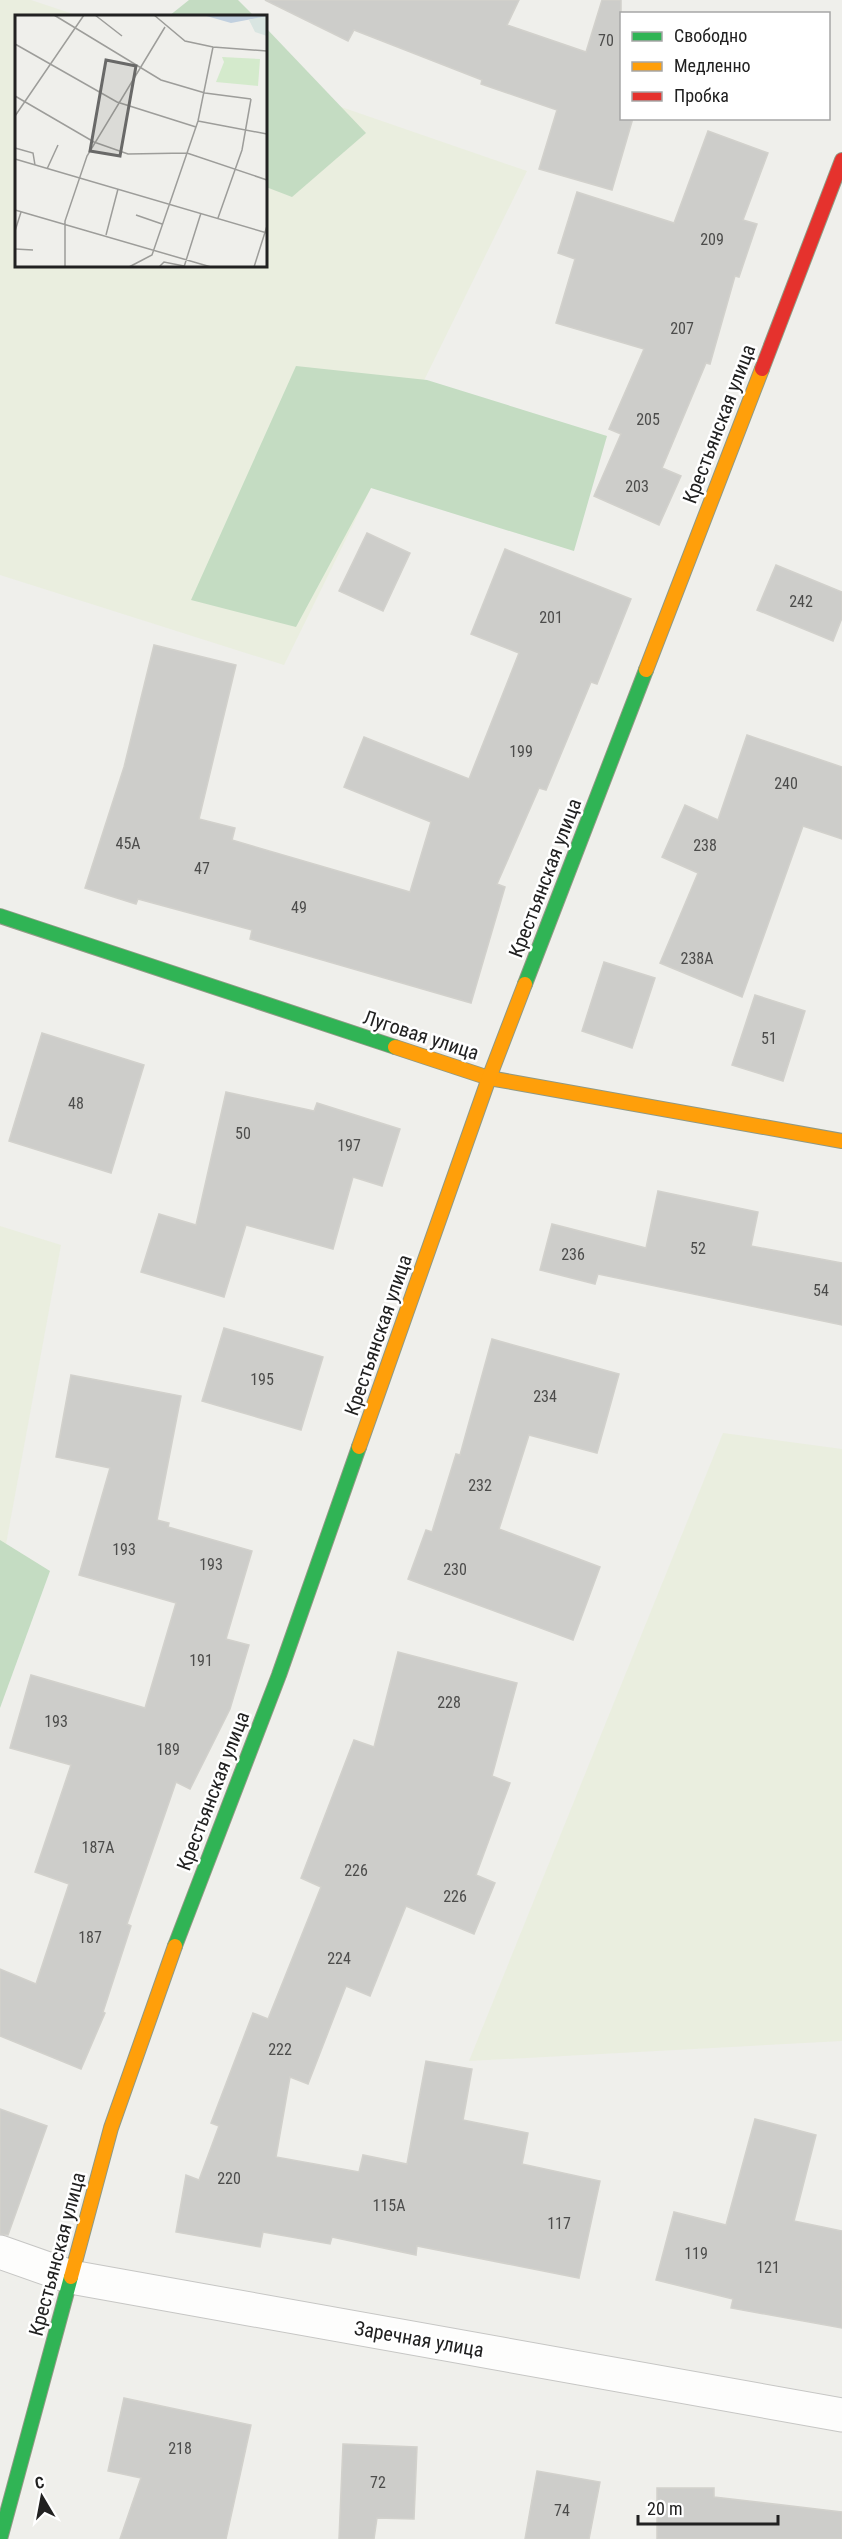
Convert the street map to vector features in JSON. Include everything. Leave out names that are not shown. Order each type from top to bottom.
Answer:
[{"type":"street","name":"Крестьянская улица","points":[[0,2539],[111,2128],[163,1976],[279,1675],[489,1078],[842,160]]},
{"type":"street","name":"Луговая улица","points":[[0,916],[489,1078],[842,1141]]},
{"type":"street","name":"Заречная улица","points":[[0,2252],[71,2277],[842,2415]]},
{"type":"shaded area","points":[[0,0],[31,0],[76,15],[15,15],[15,267],[267,267],[267,81],[527,171],[284,665],[0,575]]},
{"type":"shaded area","points":[[0,1226],[61,1245],[0,1577]]},
{"type":"shaded area","points":[[723,1433],[842,1449],[842,2041],[469,2061]]},
{"type":"green space","points":[[189,0],[238,0],[253,15],[170,15]]},
{"type":"green space","points":[[267,29],[366,133],[292,197],[267,187]]},
{"type":"green space","points":[[296,366],[427,380],[607,436],[574,551],[371,488],[296,627],[191,600]]},
{"type":"green space","points":[[0,1540],[50,1571],[0,1708]]},
{"type":"building","points":[[265,0],[519,0],[507,25],[586,52],[602,0],[621,0],[620,120],[632,120],[612,190],[539,169],[557,110],[481,84],[482,80],[354,30],[348,41]]},
{"type":"building","points":[[708,131],[768,153],[743,220],[757,224],[739,277],[735,276],[710,364],[706,363],[662,468],[681,476],[659,525],[594,496],[621,434],[609,429],[644,349],[556,323],[575,259],[558,253],[577,192],[674,223]]},
{"type":"building","points":[[367,533],[410,553],[383,611],[339,591]]},
{"type":"building","points":[[505,549],[631,599],[597,684],[591,682],[546,790],[539,788],[497,884],[505,887],[471,1003],[250,939],[252,930],[138,899],[136,904],[85,888],[124,767],[154,645],[236,665],[199,819],[235,828],[232,840],[410,892],[431,822],[344,787],[364,737],[469,779],[519,653],[471,634]]},
{"type":"building","points":[[776,565],[842,592],[842,618],[833,641],[757,610]]},
{"type":"building","points":[[747,735],[842,767],[842,839],[803,826],[742,997],[660,963],[698,873],[662,857],[685,805],[718,820]]},
{"type":"building","points":[[604,962],[655,978],[632,1048],[582,1031]]},
{"type":"building","points":[[755,995],[805,1011],[783,1081],[732,1065]]},
{"type":"building","points":[[42,1033],[144,1065],[111,1173],[9,1141]]},
{"type":"building","points":[[226,1092],[314,1111],[317,1103],[400,1129],[382,1186],[353,1177],[333,1249],[246,1225],[224,1297],[141,1272],[159,1214],[196,1225]]},
{"type":"building","points":[[658,1191],[758,1212],[751,1246],[842,1263],[842,1325],[598,1274],[595,1284],[540,1270],[552,1224],[646,1248]]},
{"type":"building","points":[[224,1328],[323,1357],[301,1430],[202,1401]]},
{"type":"building","points":[[492,1339],[619,1374],[597,1453],[529,1435],[499,1529],[600,1567],[573,1640],[408,1579],[426,1530],[432,1532],[456,1454],[460,1455]]},
{"type":"building","points":[[71,1375],[181,1396],[157,1520],[169,1523],[168,1527],[252,1551],[226,1639],[249,1645],[230,1709],[190,1789],[176,1782],[127,1924],[131,1926],[103,2012],[105,2013],[81,2069],[0,2036],[0,1969],[36,1984],[69,1884],[35,1872],[71,1765],[10,1748],[31,1675],[145,1708],[176,1603],[79,1575],[110,1468],[56,1457]]},
{"type":"building","points":[[398,1652],[517,1683],[492,1776],[510,1783],[476,1875],[495,1883],[474,1934],[406,1906],[370,1996],[346,1986],[308,2084],[290,2077],[276,2157],[359,2172],[363,2155],[407,2164],[426,2061],[472,2069],[463,2120],[528,2133],[522,2164],[600,2181],[579,2278],[417,2246],[416,2255],[332,2237],[330,2244],[263,2232],[260,2247],[176,2232],[186,2175],[199,2180],[219,2126],[211,2123],[253,2013],[268,2019],[321,1887],[301,1878],[354,1740],[374,1747]]},
{"type":"building","points":[[0,2109],[47,2126],[8,2235],[0,2234]]},
{"type":"building","points":[[755,2119],[816,2135],[794,2221],[842,2231],[842,2328],[731,2308],[733,2299],[656,2280],[674,2212],[726,2225]]},
{"type":"building","points":[[124,2398],[251,2425],[226,2539],[120,2539],[141,2478],[108,2471]]},
{"type":"building","points":[[343,2444],[417,2447],[414,2519],[377,2518],[374,2539],[339,2539]]},
{"type":"building","points":[[537,2471],[600,2482],[589,2539],[525,2539]]},
{"type":"building","points":[[657,2488],[714,2488],[714,2497],[842,2512],[842,2539],[657,2539]]},
{"type":"traffic: fast","points":[[525,984],[646,670]]},
{"type":"traffic: fast","points":[[0,916],[395,1047]]},
{"type":"traffic: fast","points":[[175,1946],[279,1675],[359,1447]]},
{"type":"traffic: fast","points":[[0,2539],[71,2277]]},
{"type":"traffic: slow","points":[[646,670],[762,369]]},
{"type":"traffic: slow","points":[[359,1447],[489,1078],[525,984]]},
{"type":"traffic: slow","points":[[395,1047],[489,1078],[842,1141]]},
{"type":"traffic: slow","points":[[71,2277],[111,2128],[175,1946]]},
{"type":"traffic: jam","points":[[762,369],[842,160]]}]
